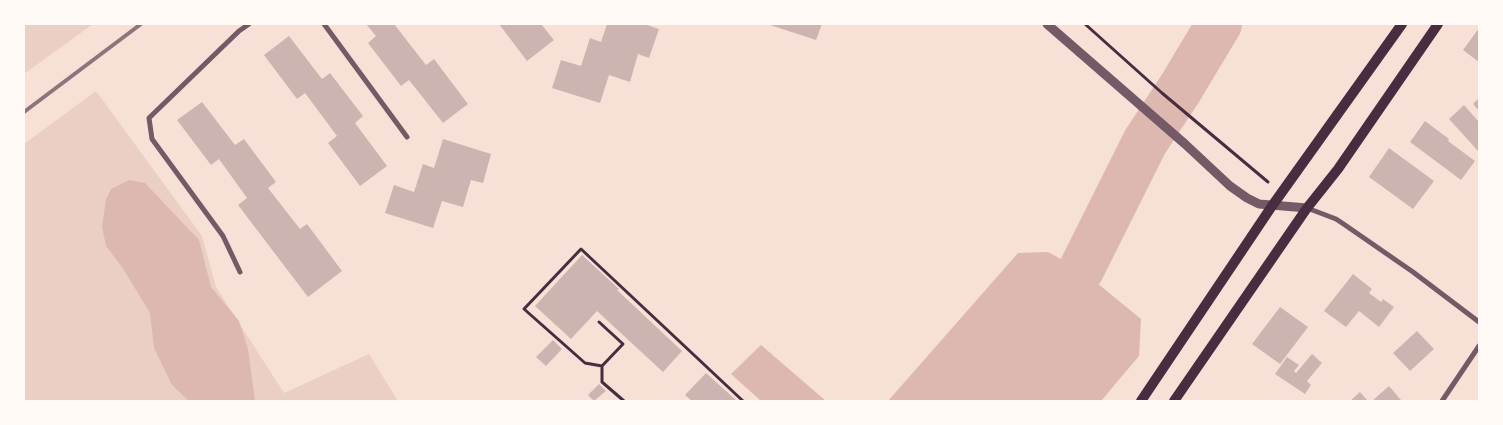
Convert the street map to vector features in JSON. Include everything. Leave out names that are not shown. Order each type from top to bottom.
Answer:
[{"type":"main road","points":[[1141,401],[1272,206],[1402,24]]},
{"type":"main road","points":[[1174,401],[1307,208],[1338,168],[1438,24]]},
{"type":"street","points":[[240,272],[223,236],[152,139],[149,118],[239,31],[249,24]]},
{"type":"street","points":[[324,24],[407,137]]},
{"type":"street","points":[[1047,24],[1185,144],[1230,186],[1247,198],[1259,204],[1307,208],[1336,219],[1479,322]]},
{"type":"street","points":[[1442,401],[1479,346]]},
{"type":"path","points":[[1085,24],[1184,112],[1268,182],[1272,206]]},
{"type":"path","points":[[602,366],[586,363],[524,309],[581,249],[743,401]]},
{"type":"path","points":[[599,322],[623,344],[602,366],[602,382],[624,401]]},
{"type":"shaded area","points":[[24,24],[93,24],[24,74]]},
{"type":"shaded area","points":[[96,91],[202,236],[216,287],[284,393],[369,354],[398,401],[24,401],[24,144]]},
{"type":"shaded area","points":[[129,180],[145,183],[199,240],[211,287],[239,321],[248,349],[255,401],[189,401],[172,385],[154,348],[150,313],[122,267],[106,246],[102,227],[106,199],[111,189]]},
{"type":"shaded area","points":[[1048,252],[1081,270],[1141,319],[1139,356],[1101,401],[888,401],[1018,253]]},
{"type":"shaded area","points":[[761,345],[826,401],[761,401],[731,374]]},
{"type":"building","points":[[366,24],[394,24],[426,65],[434,59],[468,104],[443,123],[409,80],[401,86],[368,43],[376,36]]},
{"type":"building","points":[[499,24],[541,24],[554,40],[527,61]]},
{"type":"building","points":[[607,24],[644,24],[659,29],[649,58],[638,54],[630,82],[609,75],[600,103],[552,88],[561,60],[581,66],[590,38],[601,42]]},
{"type":"building","points":[[767,24],[822,24],[816,40]]},
{"type":"building","points":[[1479,28],[1479,62],[1463,50]]},
{"type":"building","points":[[289,36],[322,79],[330,73],[363,116],[355,123],[387,166],[360,186],[328,143],[337,136],[305,93],[297,99],[264,55]]},
{"type":"building","points":[[1479,98],[1479,111],[1473,104]]},
{"type":"building","points":[[202,102],[235,145],[244,139],[276,182],[268,188],[300,229],[307,224],[342,271],[308,297],[238,205],[247,198],[219,159],[211,165],[177,120]]},
{"type":"building","points":[[1464,105],[1479,122],[1479,152],[1449,119]]},
{"type":"building","points":[[1425,121],[1475,161],[1461,180],[1410,142]]},
{"type":"building","points":[[443,139],[491,154],[483,183],[471,180],[463,207],[442,201],[433,228],[385,213],[394,185],[414,192],[423,164],[434,168]]},
{"type":"building","points":[[1389,148],[1434,181],[1413,209],[1369,177]]},
{"type":"building","points":[[582,255],[682,351],[663,372],[597,311],[571,339],[535,306]]},
{"type":"building","points":[[1353,274],[1372,289],[1369,293],[1381,302],[1383,299],[1394,307],[1379,327],[1359,311],[1346,327],[1324,311]]},
{"type":"building","points":[[1280,307],[1308,327],[1280,364],[1252,344]]},
{"type":"building","points":[[1417,331],[1434,349],[1410,371],[1393,353]]},
{"type":"building","points":[[553,340],[562,349],[546,366],[536,357]]},
{"type":"building","points":[[1312,354],[1322,363],[1307,381],[1311,385],[1305,394],[1275,374],[1287,357],[1299,365],[1294,371],[1296,373]]},
{"type":"building","points":[[706,373],[737,401],[692,401],[685,395]]},
{"type":"building","points":[[599,384],[606,391],[594,401],[588,395]]},
{"type":"building","points":[[1389,386],[1400,401],[1372,401]]},
{"type":"building","points":[[1360,392],[1368,401],[1350,401]]},
{"type":"waterway","points":[[1081,270],[1145,142],[1219,24]]},
{"type":"railway","points":[[24,112],[141,24]]}]
